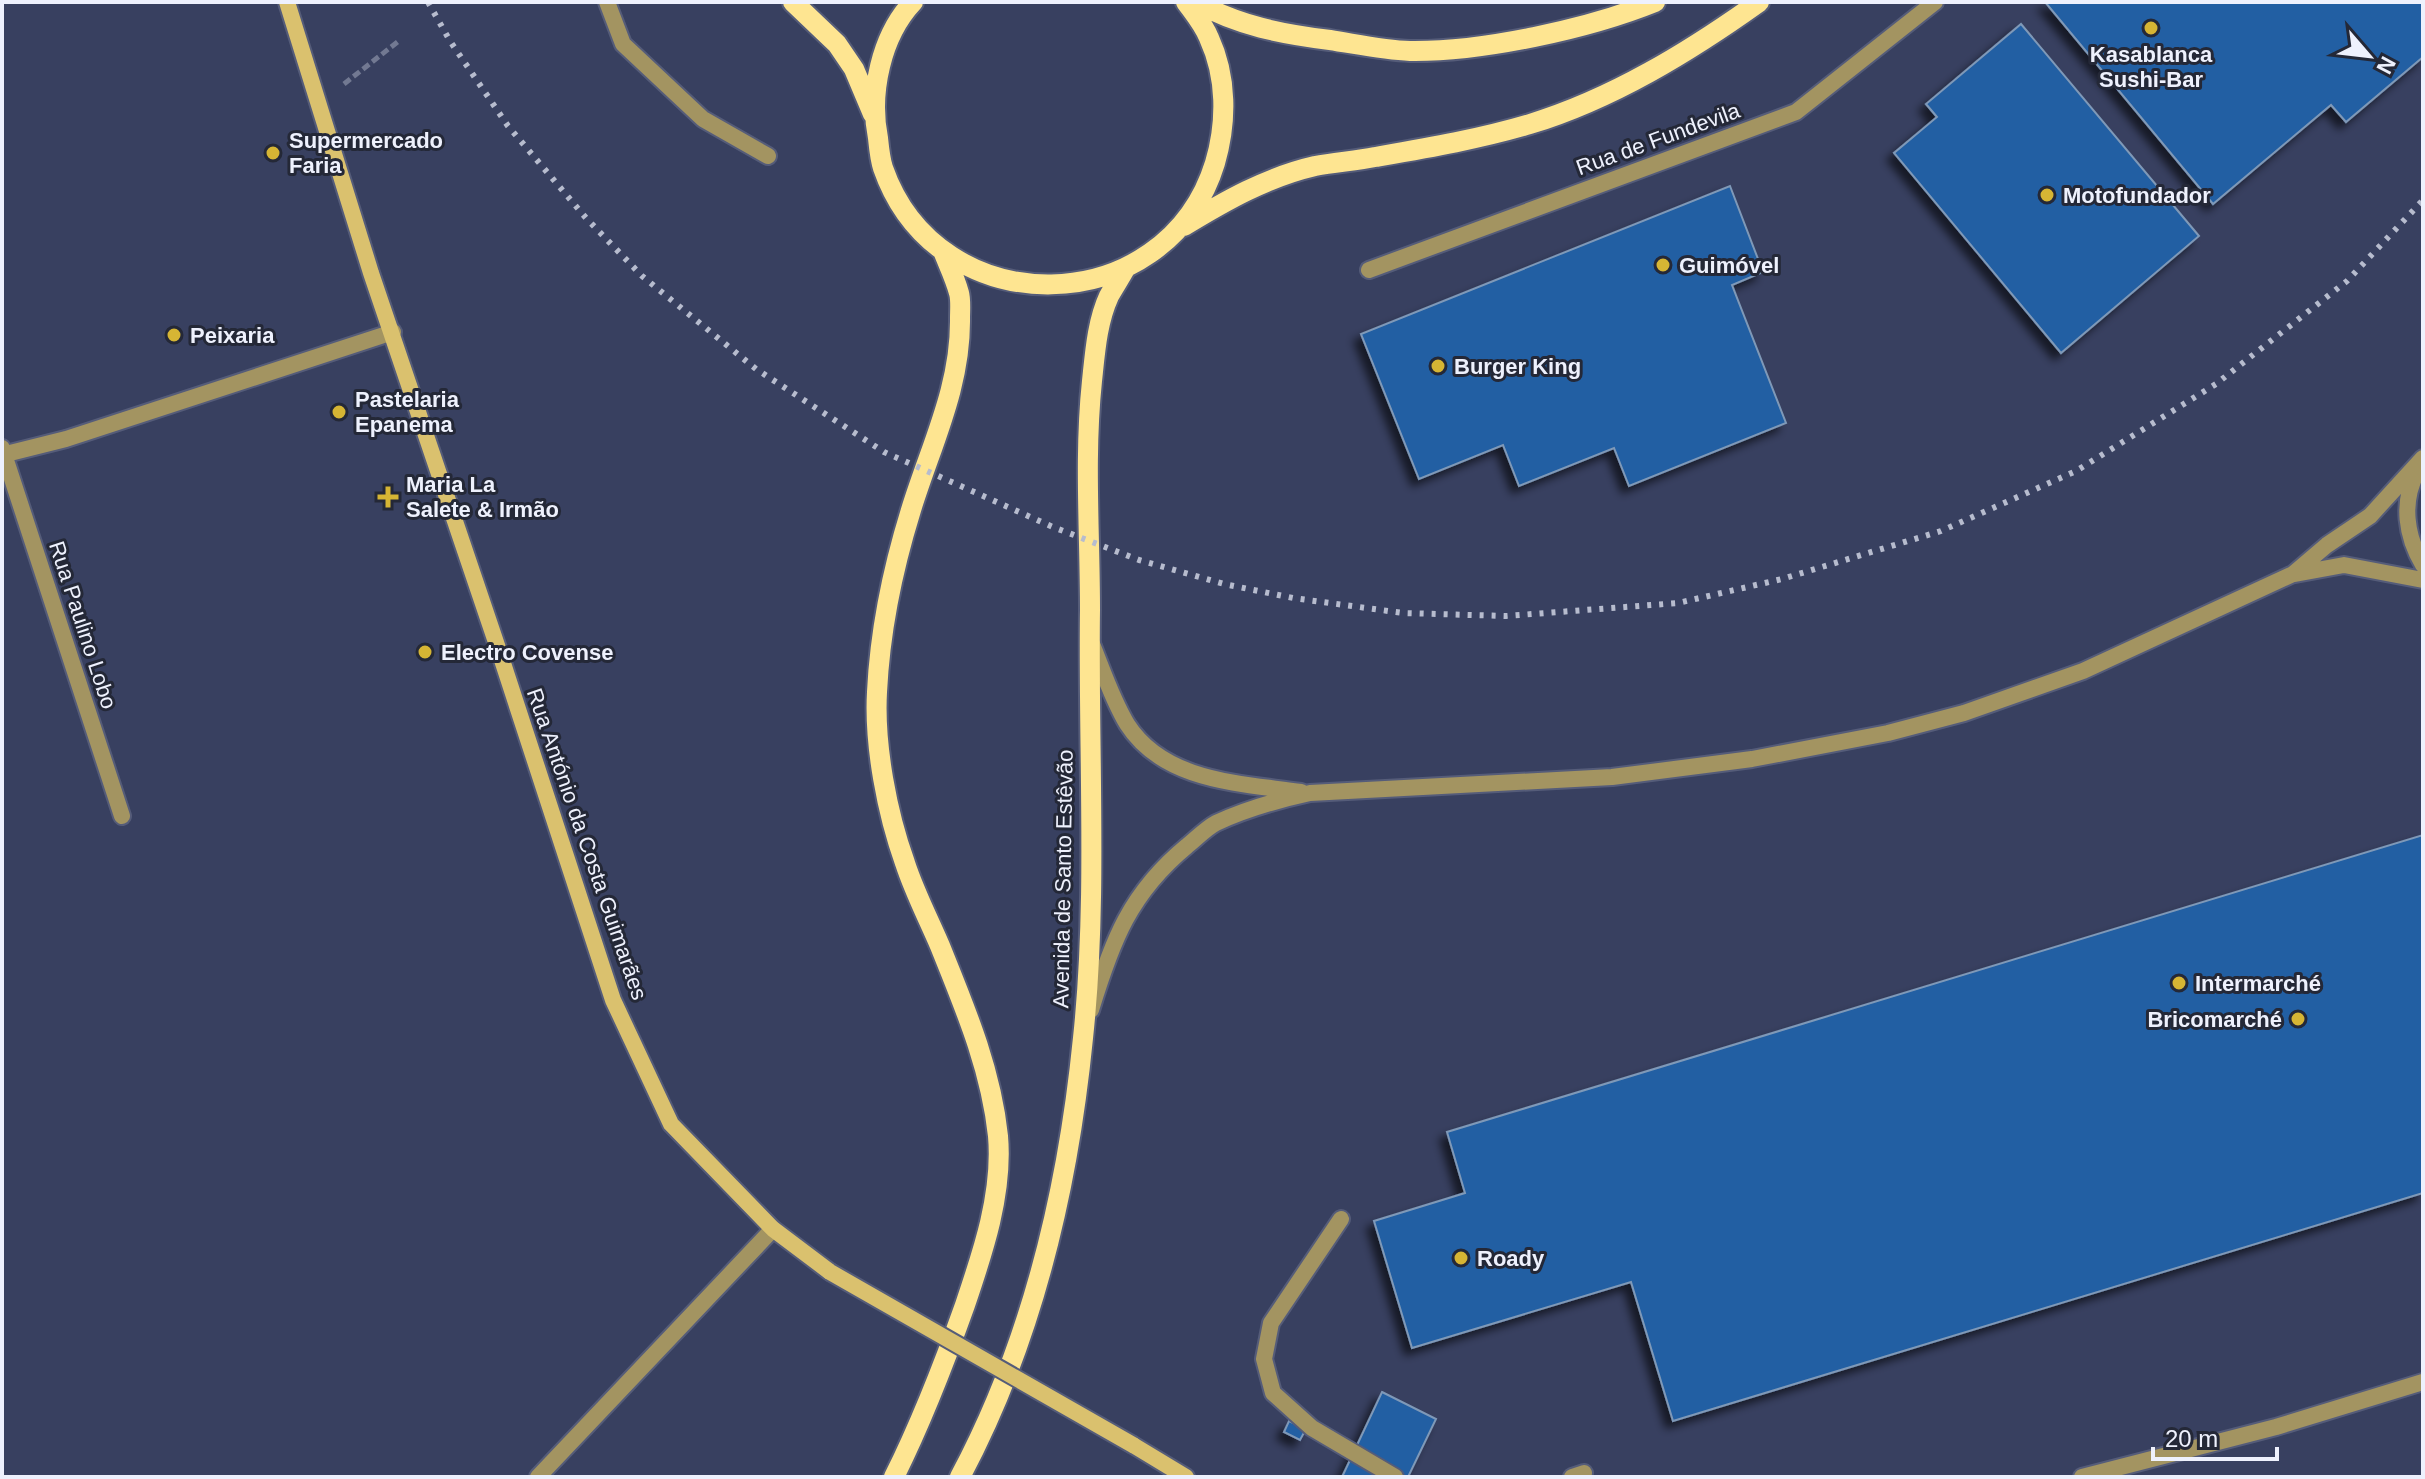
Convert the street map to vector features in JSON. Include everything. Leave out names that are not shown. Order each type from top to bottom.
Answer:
[{"type":"main road","name":"Rua António da Costa Guimarães","points":[[287,2],[371,273],[613,1000],[671,1124],[773,1229],[830,1272],[1186,1477]]},
{"type":"main road","points":[[793,2],[837,44],[854,69],[874,117],[883,168],[906,214],[943,251],[984,274],[1031,285],[1079,284],[1125,269],[1153,252],[1177,231],[1242,191],[1314,166],[1451,143],[1530,124],[1589,102],[1715,34],[1759,2]]},
{"type":"main road","points":[[874,117],[880,62],[904,12],[913,2]]},
{"type":"main road","points":[[1177,231],[1207,188],[1222,139],[1224,87],[1209,37],[1186,2]]},
{"type":"main road","points":[[1196,2],[1225,18],[1275,33],[1409,51],[1489,45],[1558,31],[1655,2]]},
{"type":"main road","points":[[894,1477],[919,1427],[958,1324],[990,1221],[998,1171],[995,1122],[974,1029],[904,863],[887,799],[876,694],[892,578],[911,510],[954,385],[961,339],[960,295],[943,251]]},
{"type":"main road","name":"Avenida de Santo Estêvão","points":[[960,1477],[983,1435],[1025,1327],[1071,1139],[1084,1035],[1090,893],[1086,477],[1089,407],[1096,341],[1109,297],[1125,269]]},
{"type":"street","points":[[607,2],[623,44],[703,119],[768,156]]},
{"type":"street","name":"Rua de Fundevila","points":[[1369,270],[1796,112],[1935,2]]},
{"type":"street","points":[[3,453],[66,439],[393,332]]},
{"type":"street","name":"Rua Paulino Lobo","points":[[3,453],[122,816]]},
{"type":"street","points":[[2423,459],[2410,486],[2406,518],[2414,549],[2423,565]]},
{"type":"street","points":[[2293,574],[2327,545],[2370,516],[2423,459]]},
{"type":"street","points":[[1084,1035],[1107,959],[1125,918],[1159,869],[1213,825],[1271,802],[1310,793],[1612,777],[1752,759],[1888,733],[1964,713],[2083,671],[2293,574],[2344,565],[2423,580]]},
{"type":"street","points":[[1089,636],[1129,726],[1154,752],[1190,773],[1229,782],[1310,793]]},
{"type":"street","points":[[1341,1219],[1271,1323],[1264,1359],[1273,1393],[1312,1428],[1395,1477]]},
{"type":"street","points":[[538,1477],[773,1229]]},
{"type":"street","points":[[2082,1477],[2276,1427],[2423,1382]]},
{"type":"path","points":[[319,103],[400,40]]},
{"type":"building","points":[[2045,2],[2423,2],[2423,57],[2346,122],[2331,105],[2213,204]]},
{"type":"building","name":"Motofundador","points":[[2021,24],[2199,236],[2061,353],[1894,153],[1937,117],[1926,104]]},
{"type":"building","points":[[1730,186],[1763,272],[1732,285],[1786,423],[1629,486],[1614,448],[1519,486],[1503,445],[1419,479],[1361,334]]},
{"type":"building","name":"Intermarché","points":[[2423,835],[2423,1193],[1673,1421],[1631,1282],[1412,1348],[1374,1221],[1465,1193],[1447,1132]]},
{"type":"building","points":[[1382,1392],[1436,1419],[1408,1477],[1342,1477]]},
{"type":"building","points":[[1289,1421],[1306,1429],[1300,1440],[1284,1432]]},
{"type":"railway","points":[[428,2],[450,41],[508,126],[586,218],[642,276],[756,369],[884,452],[1053,527],[1139,560],[1224,584],[1293,598],[1403,613],[1506,616],[1678,603],[1782,579],[1941,531],[2076,471],[2216,384],[2347,281],[2423,200]]},
{"type":"place","name":"Kasablanca Sushi-Bar","points":[[2151,28]]},
{"type":"place","name":"Supermercado Faria","points":[[273,153]]},
{"type":"place","name":"Motofundador","points":[[2047,195]]},
{"type":"place","name":"Guimóvel","points":[[1663,265]]},
{"type":"place","name":"Peixaria","points":[[174,335]]},
{"type":"place","name":"Burger King","points":[[1438,366]]},
{"type":"place","name":"Pastelaria Epanema","points":[[339,412]]},
{"type":"place","name":"Maria La Salete & Irmão","points":[[388,497]]},
{"type":"place","name":"Electro Covense","points":[[425,652]]},
{"type":"place","name":"Intermarché","points":[[2179,983]]},
{"type":"place","name":"Bricomarché","points":[[2298,1019]]},
{"type":"place","name":"Roady","points":[[1461,1258]]}]
